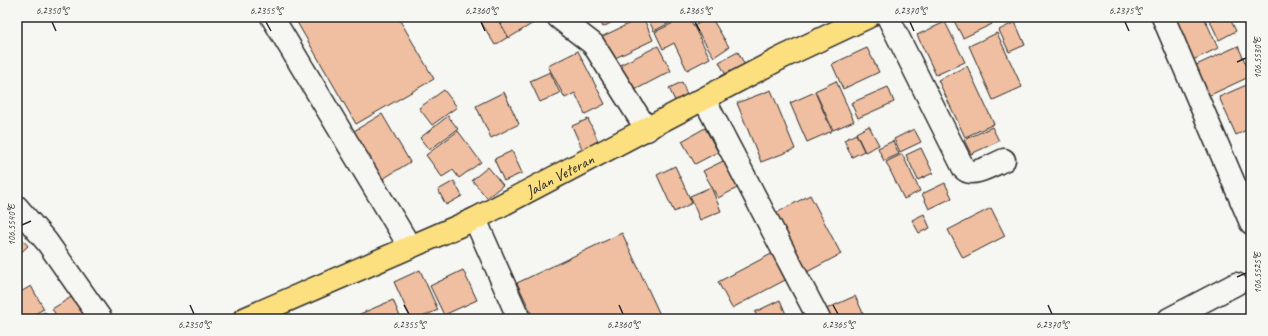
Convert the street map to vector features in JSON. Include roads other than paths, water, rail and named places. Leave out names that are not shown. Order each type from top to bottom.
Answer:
[{"type":"main road","name":"Jalan Veteran","points":[[244,319],[475,219],[783,57],[868,17]]},
{"type":"street","points":[[272,17],[410,247]]},
{"type":"street","points":[[558,17],[593,44],[619,83],[646,130]]},
{"type":"street","points":[[888,17],[966,172],[973,173],[1004,160]]},
{"type":"street","points":[[1164,17],[1251,221]]},
{"type":"street","points":[[704,99],[819,319]]},
{"type":"street","points":[[17,207],[47,242],[101,319]]},
{"type":"street","points":[[475,219],[519,319]]},
{"type":"street","points":[[1169,319],[1236,284]]}]
